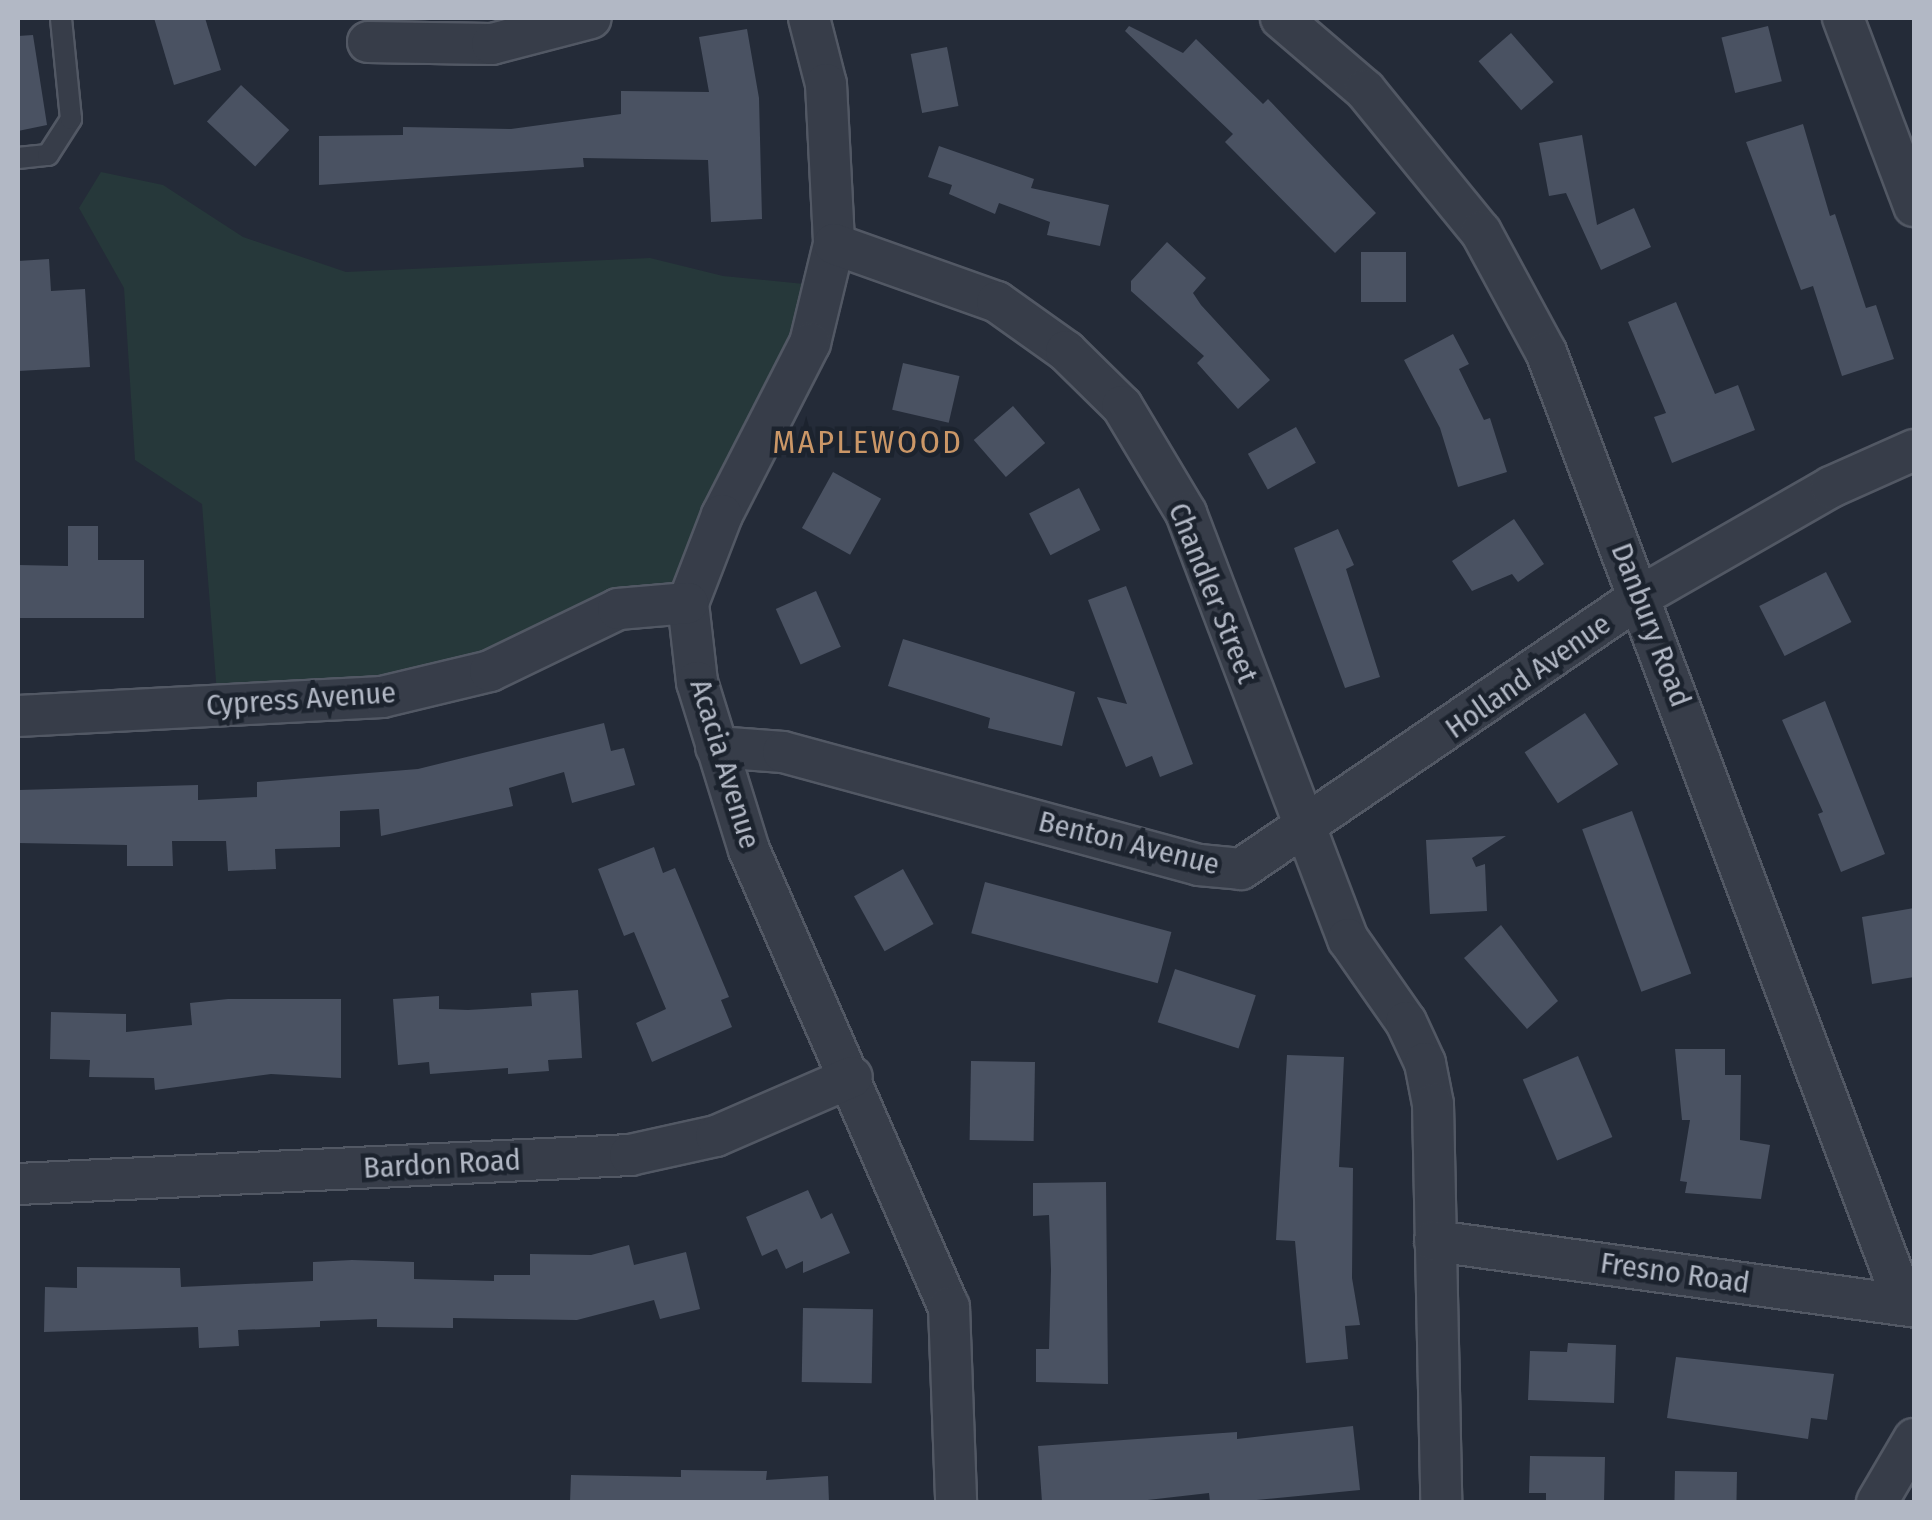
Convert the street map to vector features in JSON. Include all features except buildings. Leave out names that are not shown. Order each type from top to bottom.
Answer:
[{"type":"street","points":[[368,42],[492,44],[591,18]]},
{"type":"street","name":"Acacia Avenue","points":[[809,18],[826,84],[834,244],[810,343],[722,516],[688,603],[697,682],[749,850],[852,1077],[949,1307],[956,1502]]},
{"type":"street","name":"Danbury Road","points":[[1281,18],[1366,90],[1481,232],[1546,352],[1909,1305]]},
{"type":"street","points":[[1843,18],[1914,206]]},
{"type":"street","name":"Chandler Street","points":[[834,244],[997,302],[1066,351],[1122,406],[1186,513],[1302,822]]},
{"type":"street","name":"Holland Avenue","points":[[1302,822],[1380,779],[1641,596],[1831,487],[1914,450]]},
{"type":"street","name":"Cypress Avenue","points":[[18,716],[382,697],[490,672],[618,609],[688,603]]},
{"type":"street","name":"Benton Avenue","points":[[716,747],[783,752],[1199,865],[1241,869],[1302,822]]},
{"type":"street","points":[[1302,822],[1348,939],[1406,1022],[1425,1063],[1433,1104],[1440,1502]]},
{"type":"street","name":"Bardon Road","points":[[18,1184],[630,1155],[716,1136],[852,1077]]},
{"type":"street","name":"Fresno Road","points":[[1435,1240],[1909,1305]]},
{"type":"street","points":[[1877,1502],[1914,1439]]},
{"type":"lane","points":[[18,158],[48,154],[71,119],[61,18]]},
{"type":"shaded area","points":[[101,172],[163,185],[243,237],[346,272],[650,258],[723,276],[824,286],[688,603],[490,671],[218,706],[202,504],[135,460],[124,288],[79,208]]},
{"type":"district","name":"MAPLEWOOD","points":[[868,442]]}]
